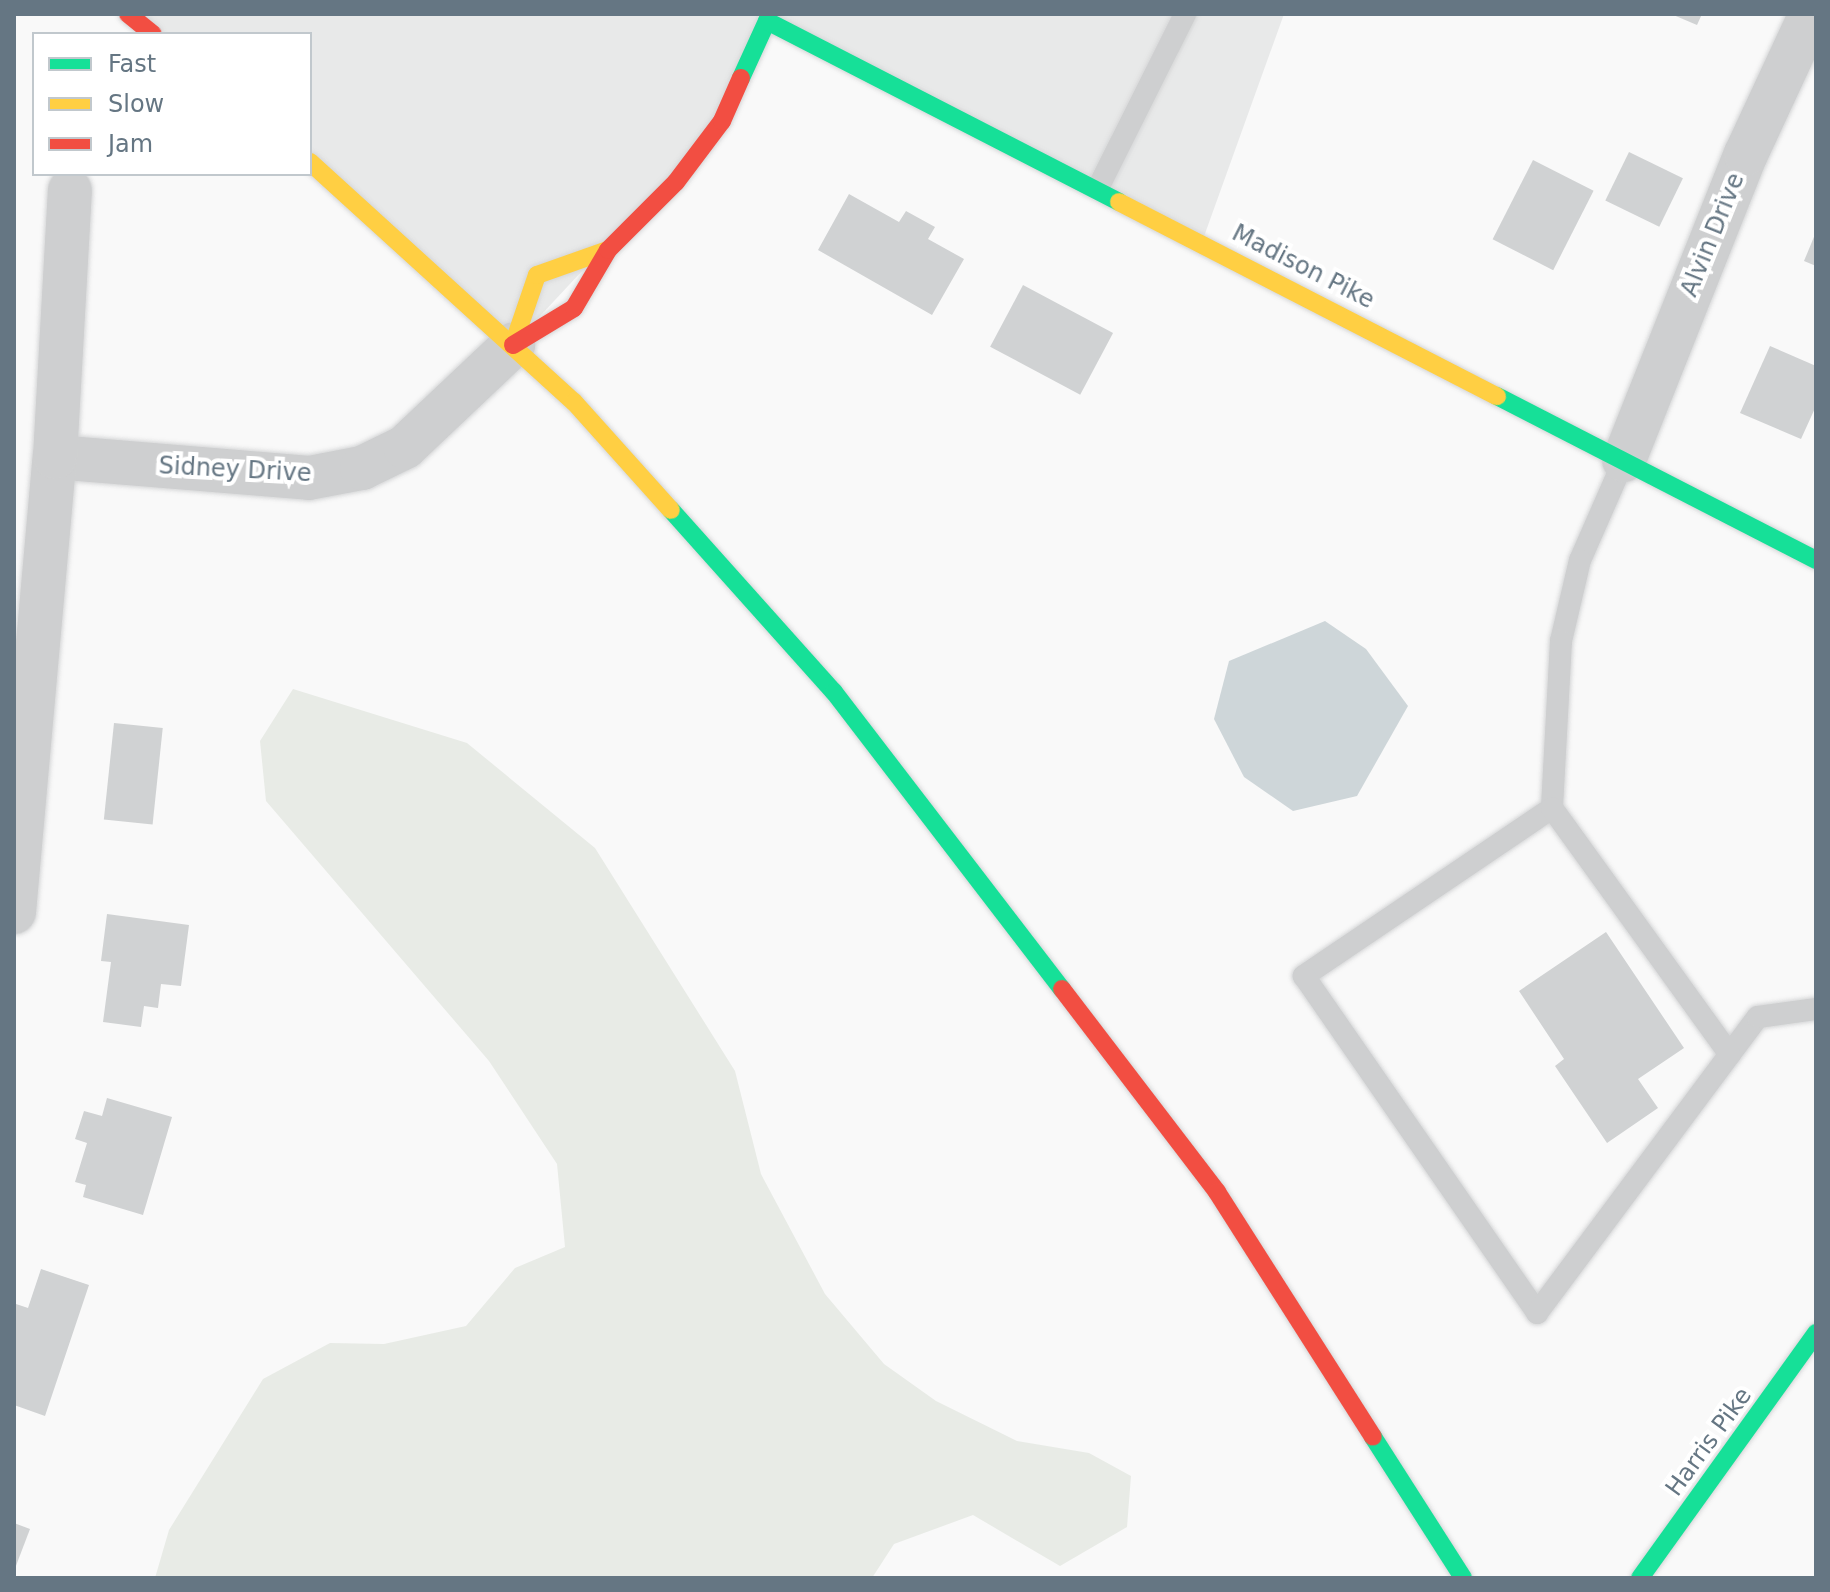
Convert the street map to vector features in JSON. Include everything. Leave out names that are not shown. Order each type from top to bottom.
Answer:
[{"type":"main road","points":[[128,14],[150,32]]},
{"type":"main road","name":"Madison Pike","points":[[763,16],[1816,560]]},
{"type":"main road","name":"Sidney Drive","points":[[513,345],[574,308],[608,250],[676,182],[722,121],[763,16]]},
{"type":"main road","points":[[312,164],[574,402],[834,692],[1132,1076],[1217,1192],[1463,1578]]},
{"type":"main road","name":"Sidney Drive","points":[[513,345],[537,275],[608,250]]},
{"type":"main road","name":"Harris Pike","points":[[1640,1578],[1816,1333]]},
{"type":"street","name":"Alvin Drive","points":[[1624,460],[1746,154],[1811,14]]},
{"type":"street","points":[[14,912],[55,457],[70,190]]},
{"type":"street","name":"Sidney Drive","points":[[55,457],[309,478],[362,468],[405,447],[513,345]]},
{"type":"lane","points":[[1098,188],[1185,14]]},
{"type":"lane","points":[[1624,460],[1580,560],[1561,641],[1552,808],[1730,1055]]},
{"type":"lane","points":[[1552,808],[1304,976],[1537,1313],[1758,1017],[1816,1009]]},
{"type":"shaded area","points":[[128,14],[1284,14],[1202,242],[767,21],[722,121],[513,345],[312,164],[312,32],[150,32]]},
{"type":"shaded area","points":[[1325,621],[1366,649],[1408,706],[1357,796],[1293,811],[1244,777],[1214,719],[1229,661]]},
{"type":"shaded area","points":[[293,689],[467,743],[595,848],[735,1071],[761,1174],[825,1294],[884,1364],[936,1401],[1017,1441],[1089,1453],[1131,1476],[1127,1527],[1060,1566],[973,1515],[894,1544],[872,1578],[155,1578],[169,1530],[263,1379],[330,1343],[384,1344],[466,1326],[515,1268],[565,1247],[557,1164],[489,1061],[266,801],[260,741]]},
{"type":"building","points":[[1671,14],[1702,14],[1697,25]]},
{"type":"building","points":[[1629,152],[1683,178],[1659,227],[1605,201]]},
{"type":"building","points":[[1533,160],[1594,191],[1553,270],[1493,239]]},
{"type":"building","points":[[849,194],[899,222],[906,211],[935,227],[928,239],[964,259],[932,315],[818,250]]},
{"type":"building","points":[[1816,232],[1816,266],[1804,261]]},
{"type":"building","points":[[1023,285],[1113,333],[1080,395],[990,347]]},
{"type":"building","points":[[1770,346],[1816,366],[1816,406],[1801,439],[1740,413]]},
{"type":"building","points":[[114,723],[163,728],[153,825],[104,819]]},
{"type":"building","points":[[107,914],[189,925],[181,986],[161,984],[158,1008],[144,1006],[141,1027],[103,1022],[111,962],[101,961]]},
{"type":"building","points":[[1606,932],[1684,1048],[1638,1079],[1658,1108],[1607,1143],[1555,1066],[1564,1059],[1519,991]]},
{"type":"building","points":[[107,1098],[172,1117],[143,1215],[83,1197],[86,1185],[75,1182],[87,1143],[75,1139],[84,1111],[102,1116]]},
{"type":"building","points":[[41,1269],[89,1285],[45,1416],[14,1405],[14,1309],[16,1304],[28,1308]]},
{"type":"building","points":[[14,1523],[30,1529],[14,1571]]},
{"type":"traffic: fast","points":[[741,78],[767,21],[1119,202]]},
{"type":"traffic: fast","points":[[1497,396],[1816,560]]},
{"type":"traffic: fast","points":[[671,510],[834,692],[1062,989]]},
{"type":"traffic: fast","points":[[1640,1578],[1816,1333]]},
{"type":"traffic: fast","points":[[1373,1437],[1463,1578]]},
{"type":"traffic: slow","points":[[312,164],[574,402],[671,510]]},
{"type":"traffic: slow","points":[[1119,202],[1497,396]]},
{"type":"traffic: slow","points":[[513,345],[537,275],[608,250]]},
{"type":"traffic: jam","points":[[128,14],[150,32]]},
{"type":"traffic: jam","points":[[513,345],[574,308],[608,250],[676,182],[722,121],[741,78]]},
{"type":"traffic: jam","points":[[1062,989],[1217,1192],[1373,1437]]}]
